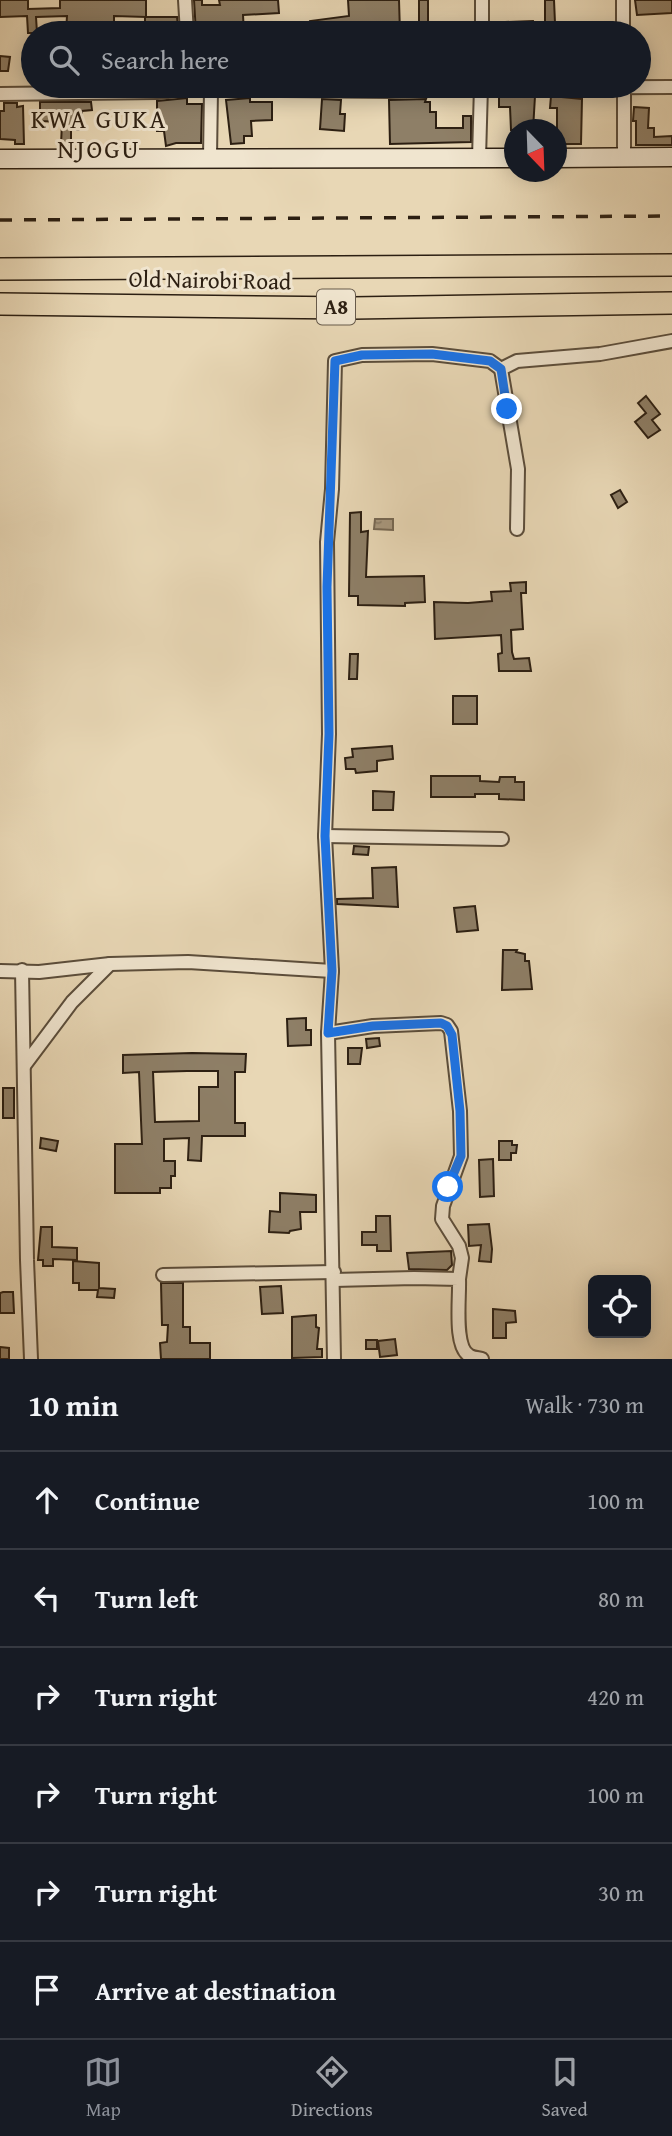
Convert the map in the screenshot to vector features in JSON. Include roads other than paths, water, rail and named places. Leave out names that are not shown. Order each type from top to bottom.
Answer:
[{"type":"highway","name":"Old Nairobi Road","points":[[0,270],[672,265]]},
{"type":"highway","name":"Old Nairobi Road","points":[[0,304],[353,308],[672,303]]},
{"type":"street","points":[[185,0],[186,21]]},
{"type":"street","points":[[482,0],[482,21]]},
{"type":"street","points":[[623,0],[623,21]]},
{"type":"street","points":[[651,87],[672,87]]},
{"type":"street","points":[[0,94],[21,94]]},
{"type":"street","points":[[210,157],[211,98]]},
{"type":"street","points":[[479,158],[481,98]]},
{"type":"street","points":[[624,98],[624,158]]},
{"type":"street","points":[[0,159],[504,158]]},
{"type":"street","points":[[567,158],[672,158]]},
{"type":"street","points":[[501,369],[517,361],[600,354],[672,341]]},
{"type":"street","points":[[334,1359],[328,1033],[332,971],[325,836],[329,734],[327,542],[332,489],[335,361],[362,355],[432,354],[490,361],[501,369],[518,469],[517,529]]},
{"type":"street","points":[[325,836],[502,839]]},
{"type":"street","points":[[0,971],[39,972],[110,964],[188,962],[332,971]]},
{"type":"street","points":[[24,1066],[72,1002],[110,964]]},
{"type":"street","points":[[22,970],[31,1359]]},
{"type":"street","points":[[328,1033],[373,1026],[441,1023],[451,1031],[460,1111],[461,1156],[443,1206],[442,1219],[459,1246],[462,1258],[459,1279],[460,1338],[464,1350],[470,1356],[482,1359]]},
{"type":"street","points":[[163,1275],[459,1279]]},
{"type":"water","points":[[375,519],[393,519],[393,530],[374,529]]},
{"type":"railway","points":[[0,220],[672,216]]},
{"type":"district","name":"KWA GUKA NJOGU","points":[[99,134]]}]
